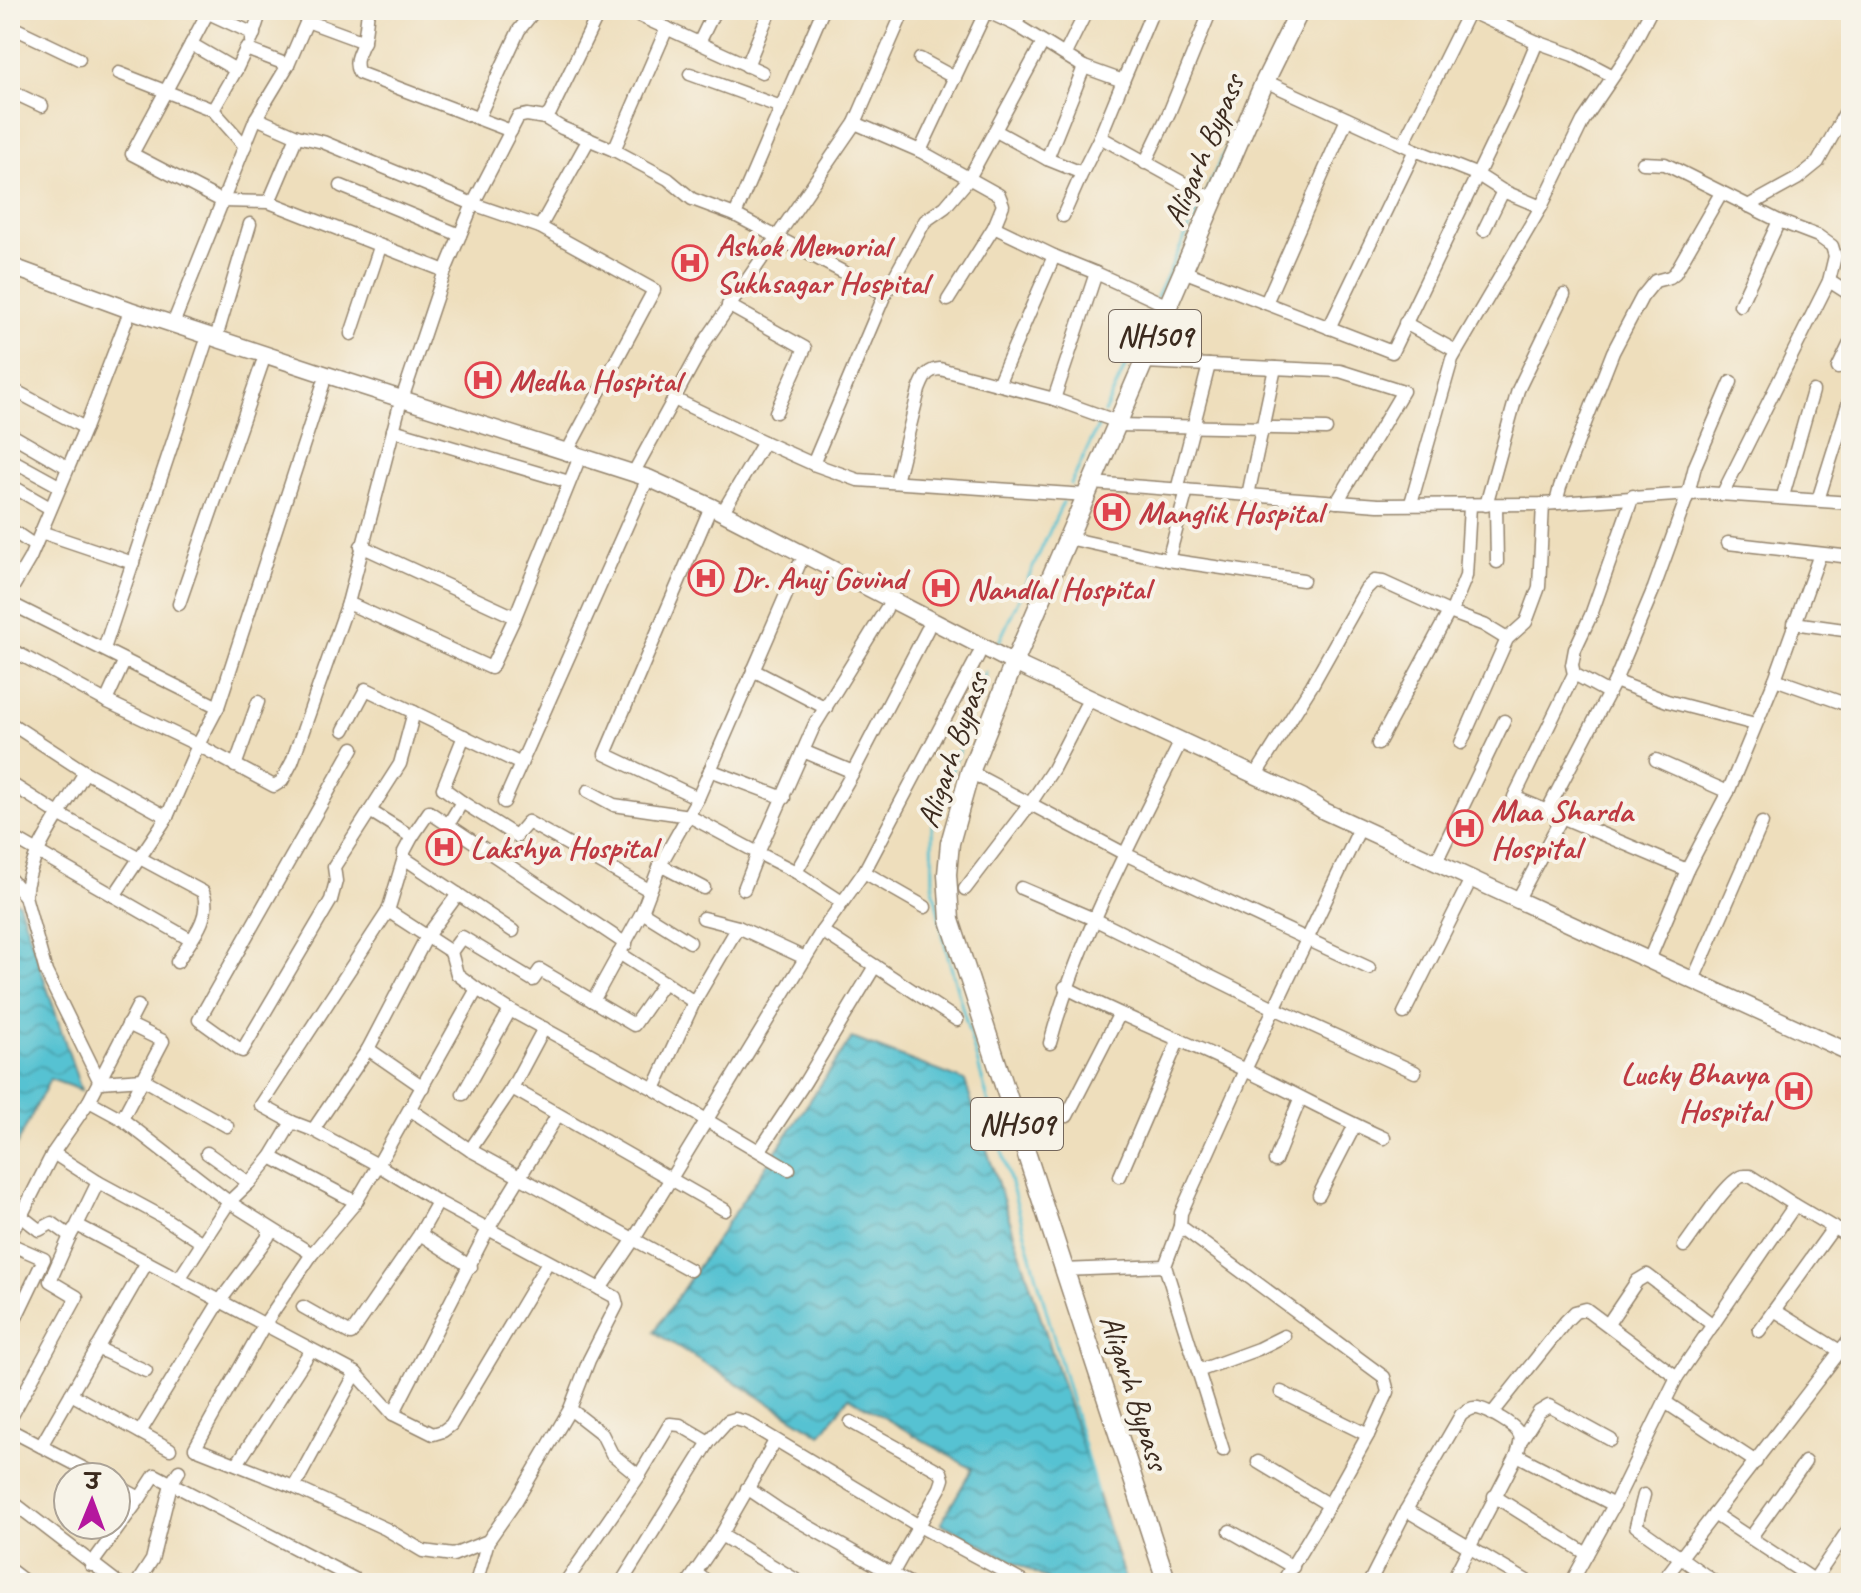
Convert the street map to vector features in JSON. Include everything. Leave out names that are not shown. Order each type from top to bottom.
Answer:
[{"type":"highway","name":"Aligarh Bypass","points":[[1167,1583],[950,920],[947,874],[950,843],[970,772],[1089,489],[1111,421],[1144,362],[1161,303],[1183,271],[1208,196],[1300,10]]},
{"type":"main road","points":[[10,266],[173,324],[210,342]]},
{"type":"main road","points":[[10,276],[127,319],[210,342],[642,479],[1085,707],[1298,804],[1324,811]]},
{"type":"main road","points":[[255,358],[323,385],[400,404]]},
{"type":"main road","points":[[781,549],[799,565],[978,656],[1012,668],[1302,797],[1360,828],[1851,1053]]},
{"type":"street","points":[[213,110],[254,34],[261,10]]},
{"type":"street","points":[[368,10],[364,42],[356,57],[359,73],[511,131]]},
{"type":"street","points":[[478,118],[519,30],[535,10]]},
{"type":"street","points":[[545,118],[600,10]]},
{"type":"street","points":[[627,10],[762,72]]},
{"type":"street","points":[[699,43],[715,10]]},
{"type":"street","points":[[747,66],[770,10]]},
{"type":"street","points":[[735,215],[823,10]]},
{"type":"street","points":[[504,802],[674,399],[728,305],[855,123],[904,10]]},
{"type":"street","points":[[1016,25],[1022,10]]},
{"type":"street","points":[[1065,54],[1087,10]]},
{"type":"street","points":[[1063,216],[1153,10]]},
{"type":"street","points":[[1145,163],[1211,10]]},
{"type":"street","points":[[1411,503],[1456,351],[1541,207],[1583,121],[1627,56],[1651,10]]},
{"type":"street","points":[[1845,10],[1851,14]]},
{"type":"street","points":[[254,34],[206,11],[132,154],[222,201],[269,202],[445,271]]},
{"type":"street","points":[[920,151],[985,11],[1016,25],[1084,67],[1123,81]]},
{"type":"street","points":[[1329,328],[1469,11],[1573,55],[1613,76]]},
{"type":"street","points":[[173,324],[256,118],[288,65],[307,21],[364,42]]},
{"type":"street","points":[[10,26],[79,59]]},
{"type":"street","points":[[614,150],[667,28]]},
{"type":"street","points":[[813,464],[885,294],[925,221],[945,207],[968,180],[1043,42]]},
{"type":"street","points":[[1183,271],[1392,352],[1478,175],[1537,42]]},
{"type":"street","points":[[191,44],[236,70]]},
{"type":"street","points":[[246,49],[288,65]]},
{"type":"street","points":[[920,59],[955,78]]},
{"type":"street","points":[[1047,159],[1084,67]]},
{"type":"street","points":[[119,73],[213,110],[245,146]]},
{"type":"street","points":[[690,74],[781,107]]},
{"type":"street","points":[[1265,81],[1478,175],[1503,191],[1541,207]]},
{"type":"street","points":[[10,91],[42,106]]},
{"type":"street","points":[[1748,206],[1797,179],[1818,162],[1851,102]]},
{"type":"street","points":[[10,649],[274,786],[282,781],[292,762],[348,603],[400,404],[445,271],[473,204],[518,117],[545,118],[614,150],[668,179],[692,199],[735,215],[885,294]]},
{"type":"street","points":[[256,118],[473,204],[540,227],[654,290],[572,457],[569,482],[515,617],[491,668],[348,603]]},
{"type":"street","points":[[1266,303],[1347,119]]},
{"type":"street","points":[[855,123],[920,151],[999,195],[1003,205],[994,227],[948,300]]},
{"type":"street","points":[[996,131],[1047,159],[1082,173]]},
{"type":"street","points":[[269,202],[297,136]]},
{"type":"street","points":[[1100,137],[1208,196]]},
{"type":"street","points":[[540,227],[589,139]]},
{"type":"street","points":[[1643,163],[1665,164],[1779,221],[1818,236],[1832,246],[1835,256],[1829,281],[1723,493]]},
{"type":"street","points":[[341,186],[460,235]]},
{"type":"street","points":[[1484,230],[1503,191]]},
{"type":"street","points":[[1556,503],[1613,352],[1642,297],[1655,281],[1675,273],[1721,193]]},
{"type":"street","points":[[1740,305],[1779,221]]},
{"type":"street","points":[[104,649],[250,224]]},
{"type":"street","points":[[994,227],[1161,303]]},
{"type":"street","points":[[351,334],[380,247]]},
{"type":"street","points":[[998,384],[1054,256]]},
{"type":"street","points":[[1054,399],[1096,273]]},
{"type":"street","points":[[1829,281],[1851,295]]},
{"type":"street","points":[[1497,562],[1491,505],[1518,390],[1564,295]]},
{"type":"street","points":[[728,305],[805,348],[776,412]]},
{"type":"street","points":[[10,592],[41,532],[127,319]]},
{"type":"street","points":[[1405,323],[1456,351]]},
{"type":"street","points":[[1838,368],[1851,341]]},
{"type":"street","points":[[179,604],[255,358]]},
{"type":"street","points":[[1144,362],[1340,371],[1403,391],[1337,502]]},
{"type":"street","points":[[1168,560],[1193,426],[1209,365]]},
{"type":"street","points":[[1248,495],[1275,368]]},
{"type":"street","points":[[896,482],[919,390],[930,369],[1054,399],[1111,421],[1326,429]]},
{"type":"street","points":[[1547,811],[1611,686],[1654,588],[1699,455],[1731,382]]},
{"type":"street","points":[[114,896],[167,817],[218,707],[323,385]]},
{"type":"street","points":[[10,388],[85,428]]},
{"type":"street","points":[[1783,496],[1813,391]]},
{"type":"street","points":[[1818,500],[1851,395]]},
{"type":"street","points":[[674,399],[813,464],[858,480],[1182,490],[1378,505],[1543,504],[1633,496],[1723,493],[1851,503]]},
{"type":"street","points":[[393,430],[569,482]]},
{"type":"street","points":[[10,434],[67,467]]},
{"type":"street","points":[[698,798],[605,754],[715,515],[764,442]]},
{"type":"street","points":[[10,459],[59,486]]},
{"type":"street","points":[[10,485],[50,508]]},
{"type":"street","points":[[1633,496],[1591,615],[1575,649],[1574,674],[1514,797],[1687,870]]},
{"type":"street","points":[[1461,743],[1507,639],[1526,622],[1539,587],[1543,504]]},
{"type":"street","points":[[1378,744],[1450,613],[1466,576],[1470,506]]},
{"type":"street","points":[[10,529],[35,546]]},
{"type":"street","points":[[41,532],[133,563]]},
{"type":"street","points":[[1068,538],[1168,560],[1303,580]]},
{"type":"street","points":[[1728,543],[1851,557]]},
{"type":"street","points":[[361,546],[515,617]]},
{"type":"street","points":[[1649,960],[1687,870],[1728,792],[1775,679],[1820,554]]},
{"type":"street","points":[[593,1001],[642,912],[660,865],[698,798],[799,565]]},
{"type":"street","points":[[1255,776],[1312,685],[1366,589],[1374,581],[1383,582],[1484,625],[1507,639]]},
{"type":"street","points":[[10,603],[218,707]]},
{"type":"street","points":[[744,889],[814,726],[886,609]]},
{"type":"street","points":[[1794,623],[1851,631]]},
{"type":"street","points":[[796,872],[853,772],[927,630]]},
{"type":"street","points":[[600,1289],[671,1180],[822,931],[864,872],[978,656]]},
{"type":"street","points":[[106,701],[124,662]]},
{"type":"street","points":[[753,670],[826,708]]},
{"type":"street","points":[[1574,674],[1755,724]]},
{"type":"street","points":[[1775,679],[1851,706]]},
{"type":"street","points":[[344,730],[366,689],[521,764]]},
{"type":"street","points":[[235,766],[258,702]]},
{"type":"street","points":[[965,889],[1030,804],[1053,769],[1085,707]]},
{"type":"street","points":[[353,748],[199,1020],[242,1051],[331,900],[336,881],[334,867],[400,764],[414,712]]},
{"type":"street","points":[[1436,862],[1504,721]]},
{"type":"street","points":[[10,723],[85,772],[167,817]]},
{"type":"street","points":[[464,736],[443,788],[516,836],[528,822],[649,890]]},
{"type":"street","points":[[1050,1043],[1065,987],[1177,749]]},
{"type":"street","points":[[803,751],[853,772]]},
{"type":"street","points":[[1656,760],[1728,792]]},
{"type":"street","points":[[710,770],[784,798]]},
{"type":"street","points":[[85,772],[36,853],[26,878],[25,896],[46,972],[100,1082]]},
{"type":"street","points":[[970,772],[1125,854],[1369,968]]},
{"type":"street","points":[[10,783],[139,860],[203,892],[207,902],[206,913],[177,962]]},
{"type":"street","points":[[588,791],[614,805],[689,816],[796,872],[842,902]]},
{"type":"street","points":[[448,825],[462,802]]},
{"type":"street","points":[[370,811],[412,837]]},
{"type":"street","points":[[476,1583],[488,1541],[516,1501],[570,1409],[589,1360],[615,1312],[615,1297],[438,1202],[378,1165],[261,1105],[388,911],[404,852],[429,812],[694,1002]]},
{"type":"street","points":[[1518,899],[1562,817]]},
{"type":"street","points":[[1693,980],[1762,823]]},
{"type":"street","points":[[1223,1450],[1165,1266],[1180,1226],[1181,1213],[1360,828]]},
{"type":"street","points":[[10,836],[191,940]]},
{"type":"street","points":[[404,858],[513,931]]},
{"type":"street","points":[[660,865],[704,888]]},
{"type":"street","points":[[864,872],[925,907]]},
{"type":"street","points":[[10,879],[25,896]]},
{"type":"street","points":[[1404,1013],[1471,879]]},
{"type":"street","points":[[1021,888],[1096,920],[1274,1008],[1415,1072]]},
{"type":"street","points":[[313,1130],[368,1049],[427,936],[458,894]]},
{"type":"street","points":[[388,911],[451,952],[457,974],[477,989],[789,1169]]},
{"type":"street","points":[[642,912],[690,942]]},
{"type":"street","points":[[703,918],[738,927],[805,958]]},
{"type":"street","points":[[654,1089],[694,1002],[738,927]]},
{"type":"street","points":[[822,931],[957,1020]]},
{"type":"street","points":[[451,952],[462,937],[533,980],[540,970],[634,1025],[664,982]]},
{"type":"street","points":[[760,1150],[875,966]]},
{"type":"street","points":[[1065,987],[1384,1138]]},
{"type":"street","points":[[477,989],[356,1202],[312,1254],[264,1325],[195,1448],[294,1487],[386,1529],[423,1551],[453,1555],[488,1541]]},
{"type":"street","points":[[10,1235],[53,1153],[100,1082],[138,1006]]},
{"type":"street","points":[[463,1094],[510,1010]]},
{"type":"street","points":[[1067,1116],[1119,1015]]},
{"type":"street","points":[[122,1119],[163,1041],[128,1024]]},
{"type":"street","points":[[470,1150],[512,1088],[544,1028]]},
{"type":"street","points":[[1120,1176],[1179,1039]]},
{"type":"street","points":[[368,1049],[423,1087]]},
{"type":"street","points":[[100,1082],[143,1079],[227,1126]]},
{"type":"street","points":[[512,1088],[725,1210]]},
{"type":"street","points":[[1275,1161],[1300,1099]]},
{"type":"street","points":[[89,1101],[122,1119],[229,1202],[312,1254]]},
{"type":"street","points":[[411,1110],[470,1150],[690,1270]]},
{"type":"street","points":[[393,1414],[488,1229],[557,1116]]},
{"type":"street","points":[[179,1279],[229,1202],[271,1157],[292,1122]]},
{"type":"street","points":[[1319,1195],[1355,1125]]},
{"type":"street","points":[[53,1153],[201,1242]]},
{"type":"street","points":[[207,1153],[249,1183]]},
{"type":"street","points":[[271,1157],[356,1202]]},
{"type":"street","points":[[1684,1246],[1724,1193],[1736,1179],[1744,1176],[1750,1176],[1851,1238]]},
{"type":"street","points":[[10,1419],[77,1297],[50,1281],[98,1182]]},
{"type":"street","points":[[303,1307],[351,1334],[420,1234],[438,1202]]},
{"type":"street","points":[[1571,1583],[1614,1505],[1677,1377],[1795,1205]]},
{"type":"street","points":[[21,1216],[39,1230],[52,1223],[147,1262],[356,1373],[393,1414],[433,1434],[451,1425],[548,1262]]},
{"type":"street","points":[[1180,1226],[1384,1377],[1388,1392],[1368,1435],[1282,1583]]},
{"type":"street","points":[[140,1432],[220,1301],[268,1237],[268,1227]]},
{"type":"street","points":[[1759,1331],[1834,1227]]},
{"type":"street","points":[[420,1234],[471,1267]]},
{"type":"street","points":[[10,1244],[44,1259],[10,1330]]},
{"type":"street","points":[[41,1446],[147,1262]]},
{"type":"street","points":[[1063,1270],[1165,1266]]},
{"type":"street","points":[[1608,1324],[1637,1281],[1647,1275],[1713,1325]]},
{"type":"street","points":[[1492,1414],[1575,1312],[1586,1309],[1677,1377]]},
{"type":"street","points":[[1774,1310],[1840,1351]]},
{"type":"street","points":[[1198,1371],[1284,1336]]},
{"type":"street","points":[[1661,1583],[1851,1337]]},
{"type":"street","points":[[97,1348],[146,1371]]},
{"type":"street","points":[[237,1464],[311,1350]]},
{"type":"street","points":[[294,1487],[356,1373]]},
{"type":"street","points":[[1281,1392],[1368,1435]]},
{"type":"street","points":[[71,1394],[170,1449]]},
{"type":"street","points":[[1665,1402],[1756,1462]]},
{"type":"street","points":[[1451,1583],[1517,1455],[1522,1439],[1539,1412],[1549,1406],[1611,1440]]},
{"type":"street","points":[[1369,1583],[1406,1510],[1461,1415],[1468,1409],[1477,1408],[1511,1425],[1522,1439]]},
{"type":"street","points":[[570,1409],[602,1434],[612,1454],[639,1476]]},
{"type":"street","points":[[621,1583],[709,1442],[728,1421],[735,1419],[1024,1583]]},
{"type":"street","points":[[851,1422],[941,1472],[943,1479],[890,1579]]},
{"type":"street","points":[[565,1583],[639,1476],[670,1424],[680,1425],[709,1442]]},
{"type":"street","points":[[10,1430],[70,1461]]},
{"type":"street","points":[[709,1583],[692,1578],[721,1535],[775,1441]]},
{"type":"street","points":[[1517,1455],[1614,1505]]},
{"type":"street","points":[[1258,1462],[1329,1505]]},
{"type":"street","points":[[1751,1537],[1805,1462]]},
{"type":"street","points":[[137,1583],[152,1560],[171,1484],[179,1471]]},
{"type":"street","points":[[91,1565],[155,1475],[362,1583]]},
{"type":"street","points":[[747,1488],[890,1579],[909,1583]]},
{"type":"street","points":[[132,1494],[140,1498]]},
{"type":"street","points":[[1644,1495],[1636,1526],[1716,1583]]},
{"type":"street","points":[[1494,1496],[1587,1554]]},
{"type":"street","points":[[10,1500],[118,1583]]},
{"type":"street","points":[[1406,1510],[1530,1583]]},
{"type":"street","points":[[1714,1514],[1813,1582],[1851,1526]]},
{"type":"street","points":[[1230,1531],[1293,1567]]},
{"type":"street","points":[[721,1535],[801,1583]]},
{"type":"street","points":[[10,1570],[27,1583]]},
{"type":"water","points":[[10,898],[19,903],[81,1090],[50,1079],[10,1158]]},
{"type":"water","points":[[852,1038],[965,1081],[1126,1583],[1054,1583],[941,1523],[972,1469],[849,1397],[821,1435],[654,1332]]},
{"type":"waterway","points":[[1206,192],[1228,144]]},
{"type":"waterway","points":[[1157,297],[1203,199]]},
{"type":"waterway","points":[[1104,413],[1154,304]]},
{"type":"waterway","points":[[1071,484],[1101,420]]},
{"type":"waterway","points":[[998,644],[1063,502]]},
{"type":"waterway","points":[[986,672],[932,826],[933,887],[946,949],[1097,1493]]},
{"type":"place","name":"Ashok Memorial Sukhsagar Hospital","points":[[690,263]]},
{"type":"place","name":"Medha Hospital","points":[[483,380]]},
{"type":"place","name":"Manglik Hospital","points":[[1112,512]]},
{"type":"place","name":"Dr. Anuj Govind","points":[[706,578]]},
{"type":"place","name":"Nandlal Hospital","points":[[941,588]]},
{"type":"place","name":"Maa Sharda Hospital","points":[[1465,828]]},
{"type":"place","name":"Lakshya Hospital","points":[[444,847]]},
{"type":"place","name":"Lucky Bhavya Hospital","points":[[1794,1091]]}]
